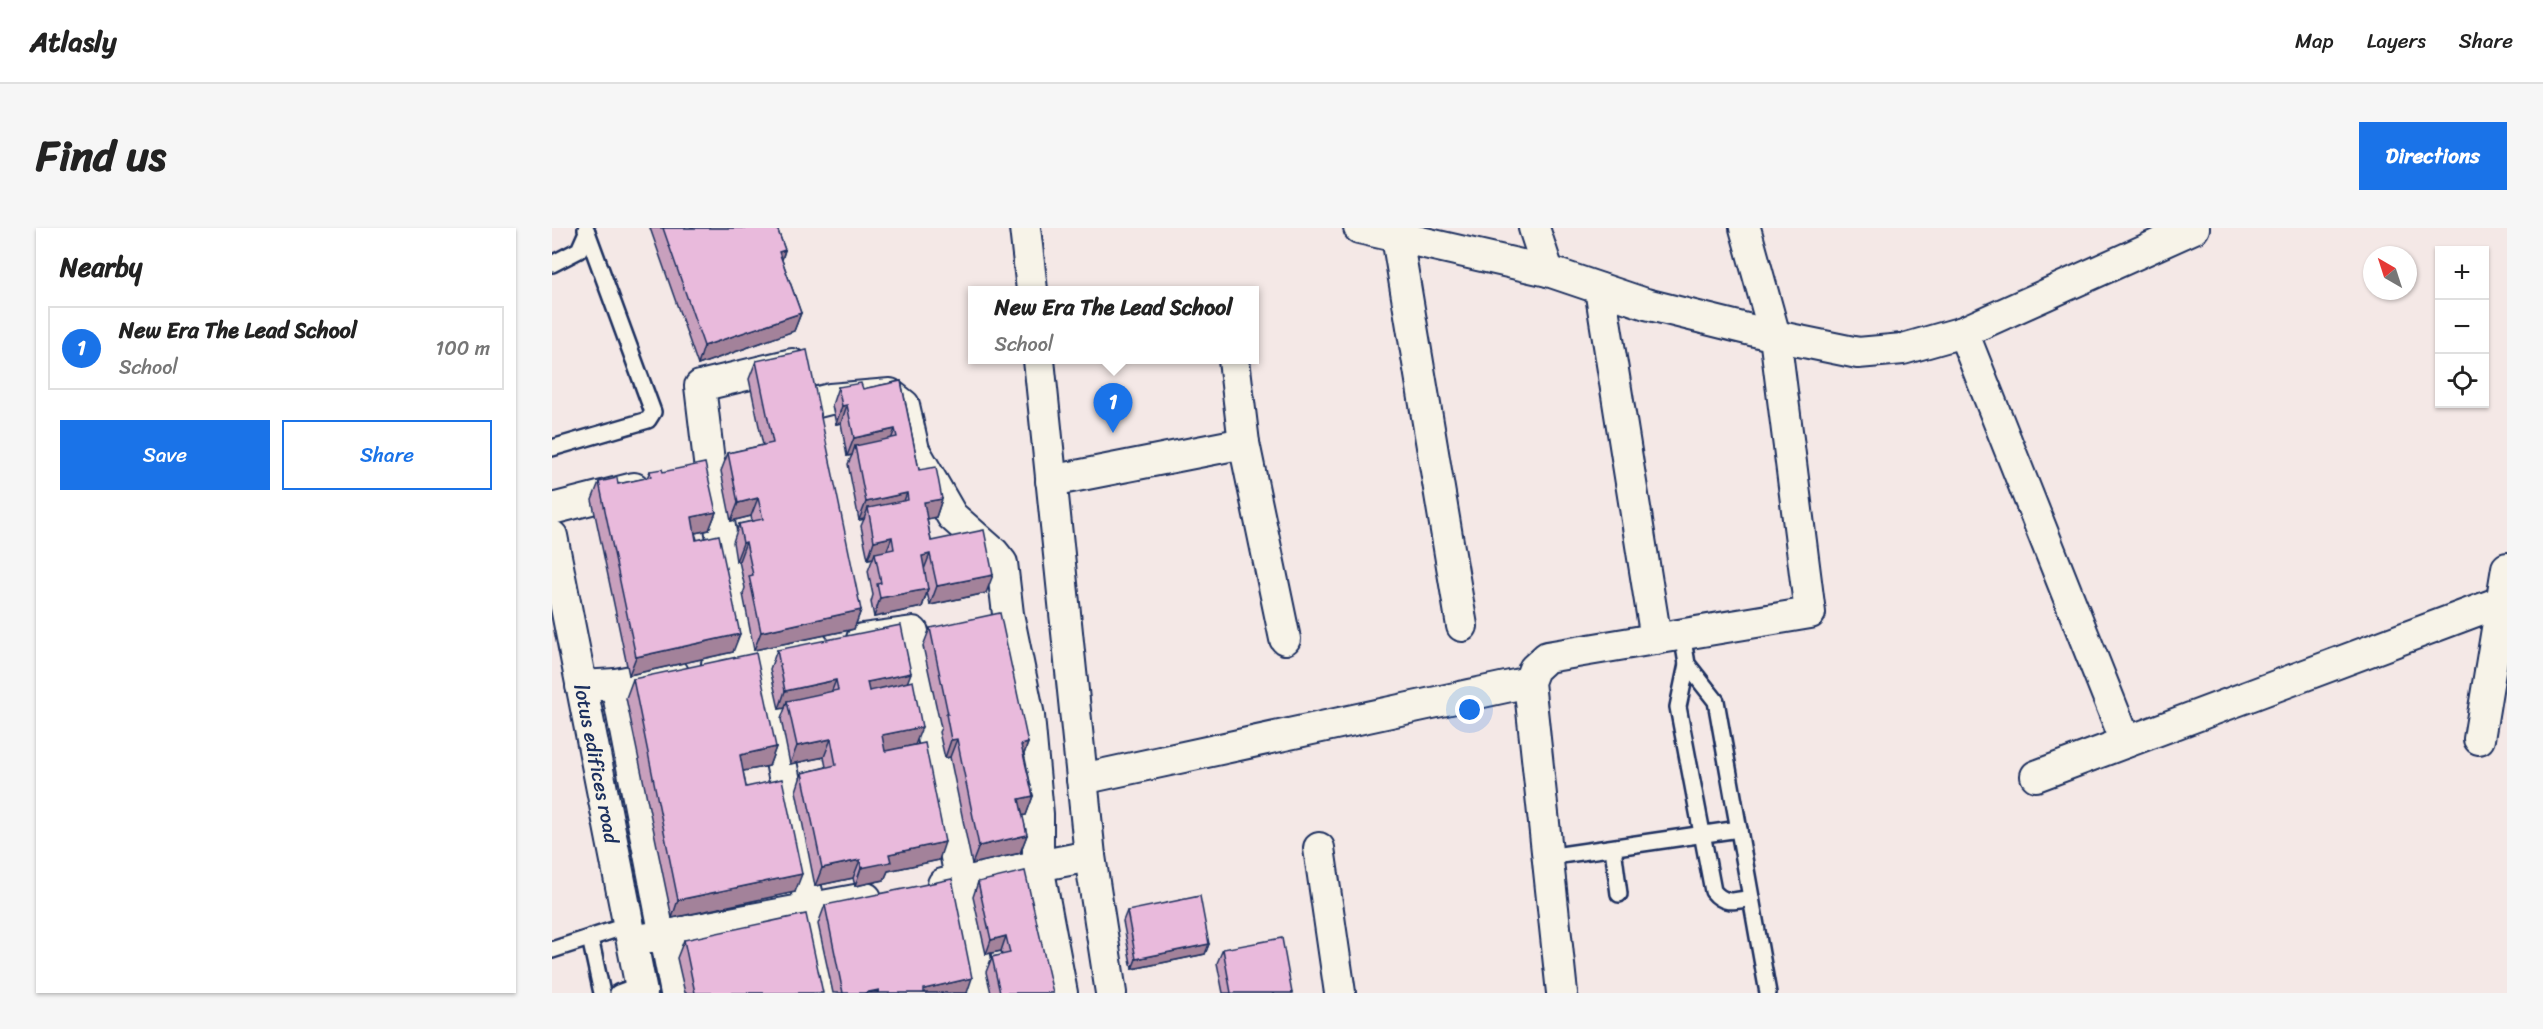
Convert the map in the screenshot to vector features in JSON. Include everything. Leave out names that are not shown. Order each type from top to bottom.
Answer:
[{"type":"street","points":[[1025,228],[1031,286]]},
{"type":"street","points":[[1359,228],[1548,271],[1646,304],[1775,336],[1858,353],[1903,349],[1963,332],[2194,228]]},
{"type":"street","points":[[1534,228],[1548,271]]},
{"type":"street","points":[[1562,993],[1528,682],[1534,669],[1547,657],[1810,613],[1775,336],[1745,228]]},
{"type":"street","points":[[1397,237],[1462,626]]},
{"type":"street","points":[[1600,289],[1669,636]]},
{"type":"street","points":[[1963,332],[2126,742]]},
{"type":"street","points":[[826,993],[811,908],[752,658],[688,475],[700,386],[805,360],[816,414],[830,399],[890,394],[904,405],[914,450],[952,516],[994,553],[1002,563],[1008,614],[1029,716],[1038,814],[1038,866],[1062,993]]},
{"type":"street","points":[[1039,364],[1090,856],[1111,993]]},
{"type":"street","points":[[1234,364],[1244,443],[1285,639]]},
{"type":"street","points":[[1051,481],[1244,443]]},
{"type":"street","points":[[552,509],[688,475]]},
{"type":"street","name":"lotus edifices road","points":[[552,536],[631,933],[633,990]]},
{"type":"street","points":[[2479,739],[2507,568]]},
{"type":"street","points":[[2036,776],[2500,602]]},
{"type":"street","points":[[581,686],[616,684],[752,658],[863,627],[913,632],[982,993]]},
{"type":"street","points":[[1082,779],[1528,682]]},
{"type":"street","points":[[616,684],[676,993]]},
{"type":"street","points":[[1319,848],[1340,993]]},
{"type":"street","points":[[631,933],[664,936],[1090,856]]},
{"type":"lane","points":[[552,264],[579,250],[587,230]]},
{"type":"lane","points":[[552,448],[648,420],[653,412],[587,230]]},
{"type":"lane","points":[[1669,636],[1687,664],[1716,701],[1768,993]]},
{"type":"lane","points":[[1687,664],[1678,707],[1713,891],[1719,899],[1731,902],[1751,898]]},
{"type":"lane","points":[[1547,857],[1739,830]]},
{"type":"lane","points":[[1613,848],[1619,894]]},
{"type":"lane","points":[[552,950],[590,938],[631,933]]},
{"type":"lane","points":[[590,938],[602,993]]},
{"type":"building","points":[[663,228],[777,228],[785,250],[779,252],[801,313],[704,346]]},
{"type":"building","points":[[807,350],[861,610],[761,632],[749,576],[753,575],[746,542],[743,543],[739,524],[763,519],[758,498],[738,503],[728,453],[773,443],[756,361]]},
{"type":"building","points":[[901,381],[919,470],[936,467],[942,499],[924,502],[931,541],[984,530],[993,575],[937,586],[930,554],[922,556],[928,589],[880,598],[877,584],[881,583],[875,553],[894,549],[892,537],[874,541],[868,508],[908,500],[907,493],[866,502],[855,446],[897,437],[895,429],[854,438],[847,405],[842,406],[838,387],[861,383],[863,389]]},
{"type":"building","points":[[705,463],[716,512],[692,517],[696,540],[719,535],[740,634],[636,657],[599,482],[617,478],[618,484],[651,477],[650,471],[662,469],[663,472]]},
{"type":"building","points":[[1000,613],[1028,743],[1021,745],[1033,796],[1019,799],[1027,835],[979,846],[957,739],[951,740],[946,714],[948,714],[930,628]]},
{"type":"building","points":[[901,625],[911,673],[867,682],[869,691],[913,681],[922,727],[882,735],[885,751],[925,743],[945,842],[889,854],[891,862],[861,868],[860,860],[822,868],[802,773],[836,765],[831,739],[797,746],[787,701],[838,690],[836,680],[785,691],[777,650]]},
{"type":"building","points":[[756,653],[776,747],[740,755],[746,787],[782,779],[802,874],[678,900],[633,679]]},
{"type":"building","points":[[1025,871],[1053,993],[1000,993],[992,957],[1010,953],[1006,936],[991,940],[978,882]]},
{"type":"building","points":[[952,879],[972,978],[924,989],[924,993],[879,993],[879,990],[843,993],[825,905]]},
{"type":"building","points":[[1200,896],[1209,944],[1136,959],[1127,911]]},
{"type":"building","points":[[806,914],[823,993],[695,993],[684,940]]},
{"type":"building","points":[[1282,938],[1292,993],[1231,993],[1223,949]]},
{"type":"place","name":"New Era The Lead School","points":[[1113,433]]}]
